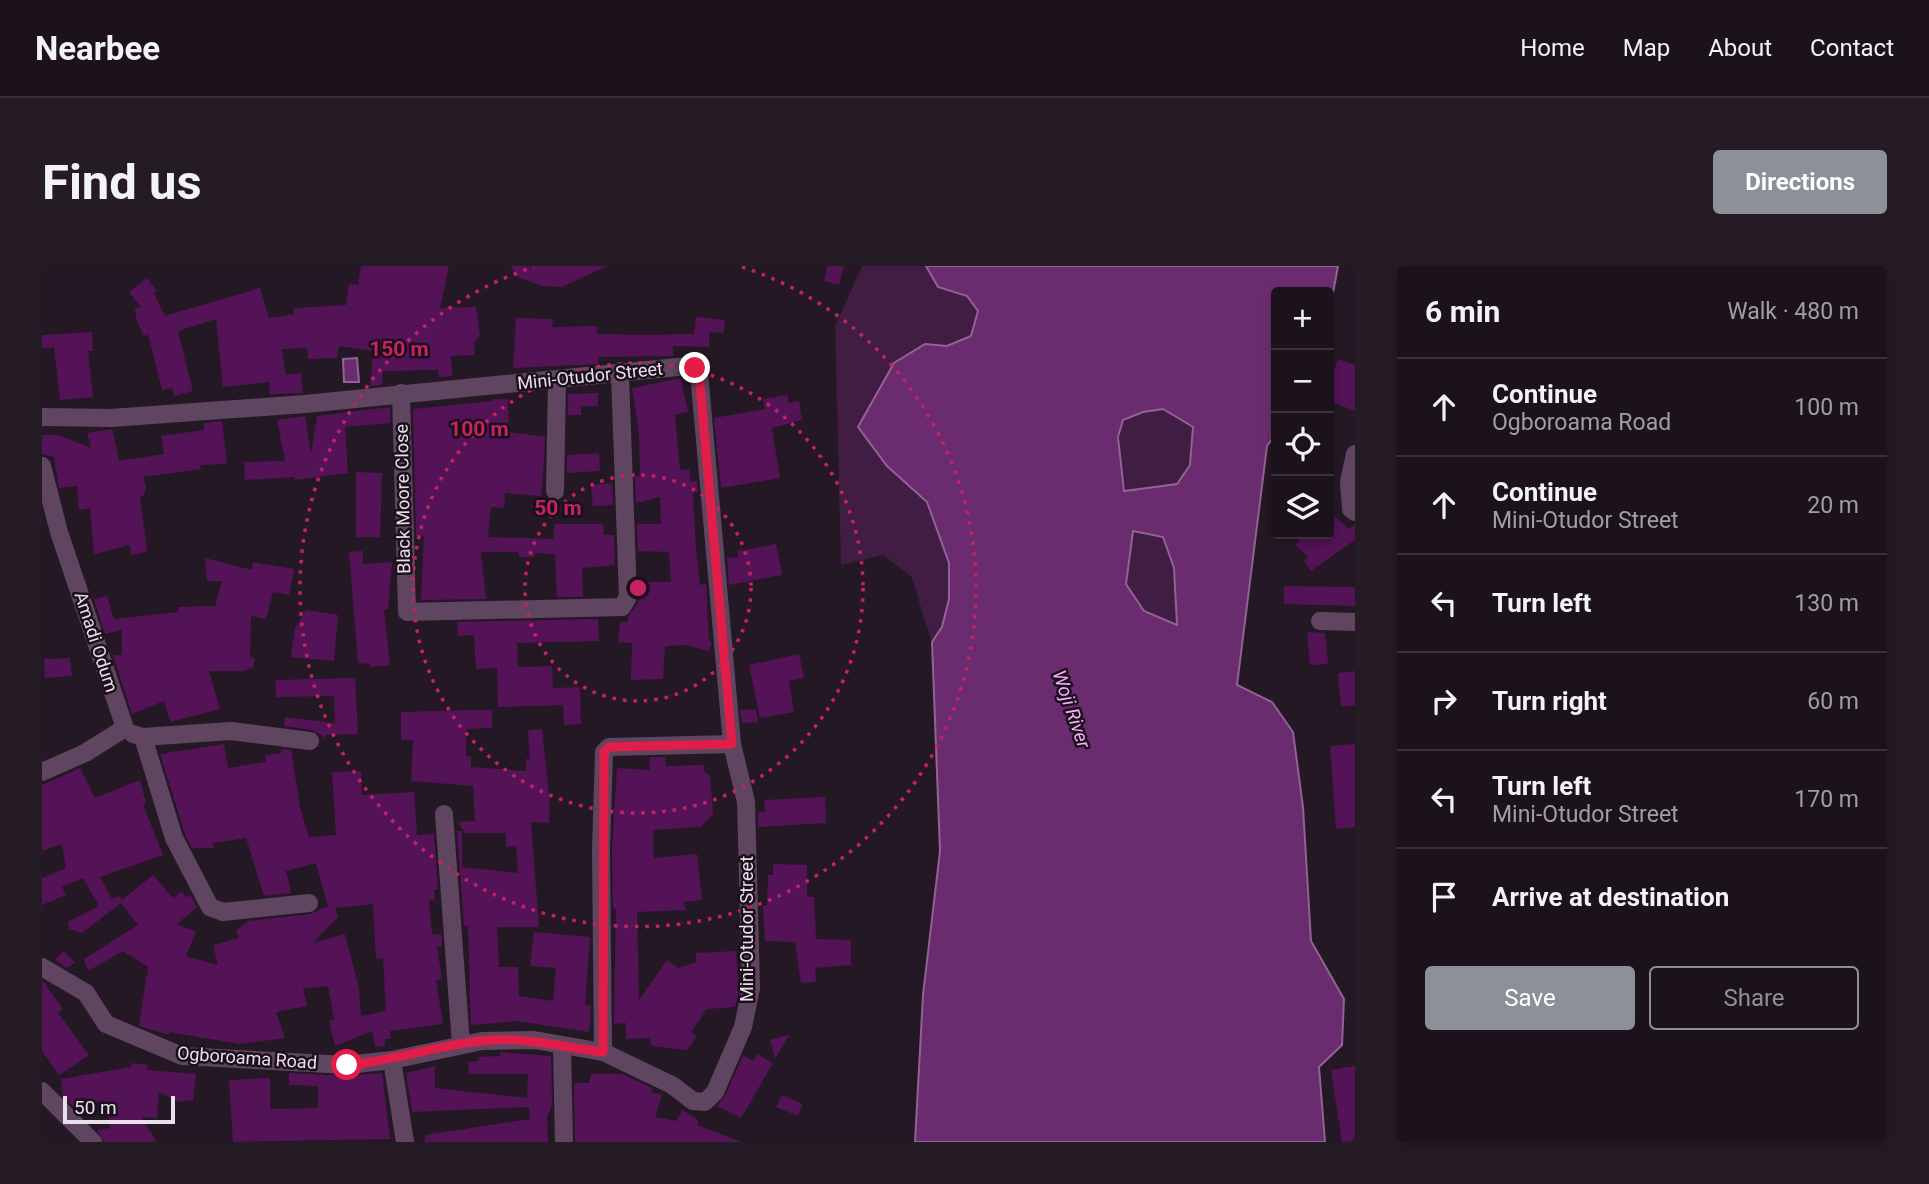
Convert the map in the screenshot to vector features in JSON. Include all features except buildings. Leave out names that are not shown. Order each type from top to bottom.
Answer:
[{"type":"street","name":"Mini-Otudor Street","points":[[42,417],[125,417],[620,375],[688,366],[699,373],[732,744],[746,802],[751,988],[743,1027],[715,1092],[705,1102],[693,1101],[672,1085],[603,1052],[562,1047]]},
{"type":"street","name":"Black Moore Close","points":[[401,393],[405,605],[412,613],[622,607],[626,604],[620,375]]},
{"type":"street","points":[[555,491],[557,380]]},
{"type":"street","points":[[1355,454],[1348,498],[1351,509],[1355,512]]},
{"type":"street","name":"Amadi Odum","points":[[42,466],[59,532],[125,728]]},
{"type":"street","points":[[1320,621],[1355,622]]},
{"type":"street","points":[[42,772],[85,753],[125,728],[143,737],[232,731],[310,741]]},
{"type":"street","points":[[143,737],[174,838],[210,907],[223,912],[309,903]]},
{"type":"street","points":[[603,1052],[604,752],[609,747],[732,744]]},
{"type":"street","points":[[444,814],[461,1044]]},
{"type":"street","name":"Ogboroama Road","points":[[42,967],[86,993],[106,1024],[182,1056],[347,1065],[392,1060],[461,1044],[534,1040],[562,1047]]},
{"type":"street","points":[[562,1047],[564,1142]]},
{"type":"street","points":[[392,1060],[405,1142]]},
{"type":"street","points":[[42,1091],[87,1141]]},
{"type":"shaded area","points":[[862,266],[926,266],[938,287],[967,296],[978,311],[971,336],[947,346],[925,344],[887,466],[927,502],[949,563],[949,599],[942,627],[932,642],[911,576],[883,555],[841,565],[835,326]]},
{"type":"shaded area","points":[[1163,409],[1194,426],[1271,434],[1271,441],[1178,625],[1144,611],[1126,584],[1132,536],[1120,461],[1120,434],[1123,420],[1143,412]]},
{"type":"water","name":"Woji River","points":[[926,266],[1338,266],[1334,288],[1271,287],[1271,441],[1267,446],[1237,685],[1272,702],[1293,732],[1303,807],[1311,941],[1344,999],[1342,1045],[1319,1067],[1325,1142],[915,1142],[923,995],[940,851],[932,642],[942,627],[949,599],[949,563],[927,502],[887,466],[858,427],[894,363],[925,344],[947,346],[971,336],[978,311],[967,296],[938,287]],"holes":[[[1163,409],[1193,427],[1190,465],[1177,484],[1124,491],[1118,437],[1123,420],[1143,412]],[[1133,531],[1163,537],[1174,568],[1177,625],[1144,611],[1126,584]]]},
{"type":"water","points":[[357,358],[359,382],[344,382],[343,359]]},
{"type":"route","points":[[347,1065],[392,1060],[461,1044],[501,1040],[534,1040],[603,1052],[601,850],[604,752],[609,747],[732,744],[699,373],[695,368]]}]
